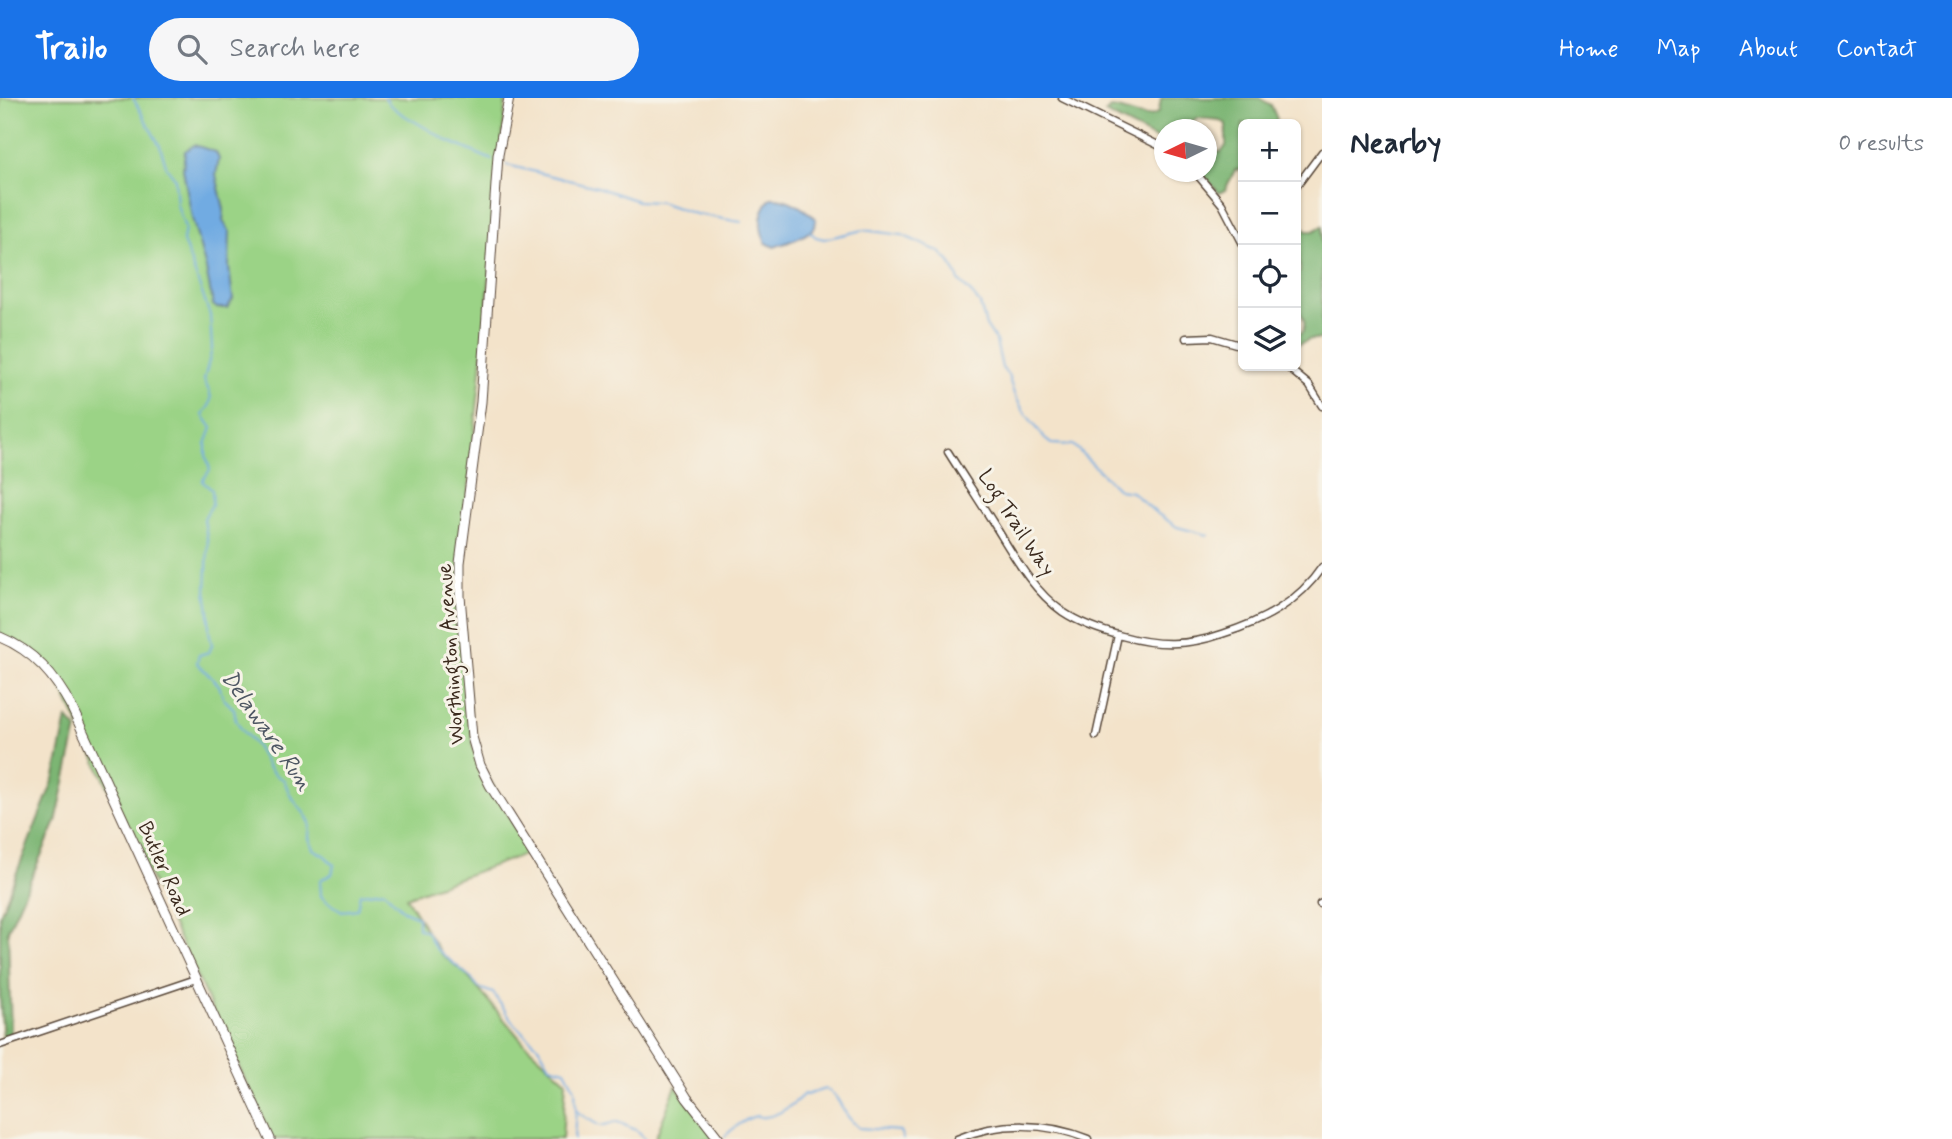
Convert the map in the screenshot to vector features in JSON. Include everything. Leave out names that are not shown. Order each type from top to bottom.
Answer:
[{"type":"main road","name":"Worthington Avenue","points":[[509,98],[496,177],[481,402],[461,547],[460,596],[472,737],[480,765],[503,807],[687,1098],[719,1139]]},
{"type":"main road","name":"Butler Road","points":[[0,637],[30,653],[62,689],[270,1139]]},
{"type":"street","points":[[1062,98],[1154,143]]},
{"type":"street","points":[[1300,182],[1322,152]]},
{"type":"street","points":[[1204,182],[1216,196],[1238,233]]},
{"type":"street","points":[[1186,338],[1212,337],[1238,345]]},
{"type":"street","points":[[1292,371],[1309,385],[1322,406]]},
{"type":"street","name":"Log Trail Way","points":[[948,452],[1014,558],[1039,591],[1054,606],[1078,621],[1118,635],[1166,645],[1220,635],[1278,611],[1306,587],[1322,567]]},
{"type":"street","points":[[1096,736],[1118,635]]},
{"type":"street","points":[[0,1045],[196,979]]},
{"type":"street","points":[[957,1139],[981,1131],[1025,1126],[1056,1129],[1088,1139]]},
{"type":"green space","points":[[0,98],[506,98],[459,578],[473,748],[529,853],[406,897],[441,954],[465,973],[523,1042],[566,1081],[562,1139],[273,1139],[57,678],[0,634]]},
{"type":"green space","points":[[1161,98],[1259,98],[1271,105],[1277,119],[1238,119],[1238,170],[1235,170],[1225,190],[1219,193],[1210,182],[1217,182],[1217,152],[1226,146],[1226,124],[1217,119],[1154,119],[1154,138],[1105,113],[1110,108],[1141,116],[1159,112]]},
{"type":"green space","points":[[1301,225],[1306,231],[1322,226],[1322,339],[1301,343]]},
{"type":"green space","points":[[67,718],[77,729],[56,822],[8,930],[11,1034],[3,1039],[0,915],[55,776]]},
{"type":"green space","points":[[676,1086],[716,1139],[655,1139]]},
{"type":"water","points":[[194,145],[216,152],[219,159],[216,175],[224,209],[223,221],[230,232],[229,267],[233,299],[227,308],[213,305],[192,218],[183,169],[185,151]]},
{"type":"water","points":[[771,198],[783,199],[801,207],[816,219],[815,227],[801,237],[774,247],[766,243],[761,220]]},
{"type":"waterway","name":"Delaware Run","points":[[133,98],[160,146],[167,168],[175,178],[177,205],[185,228],[183,241],[210,315],[212,349],[204,380],[211,399],[203,415],[212,428],[206,444],[210,470],[202,481],[212,490],[212,504],[204,519],[208,544],[206,591],[212,645],[209,652],[199,655],[197,663],[219,685],[223,698],[234,709],[236,720],[268,767],[284,780],[290,795],[310,823],[309,838],[313,849],[334,865],[332,874],[320,880],[321,896],[342,911],[357,909],[360,894],[384,891],[404,911],[418,917],[418,928],[427,932],[435,948],[479,988],[493,993],[515,1025],[539,1047],[550,1066],[565,1070],[575,1089],[576,1109],[580,1114],[600,1126],[617,1122],[636,1130],[645,1139]]},
{"type":"waterway","points":[[385,98],[402,114],[448,141],[492,160]]},
{"type":"waterway","points":[[507,165],[597,187],[638,201],[660,202],[695,214],[741,222]]},
{"type":"waterway","points":[[810,232],[824,239],[863,230],[902,235],[940,252],[950,262],[960,282],[980,304],[986,326],[996,341],[1002,368],[1008,375],[1014,394],[1046,440],[1052,444],[1073,445],[1119,490],[1132,492],[1177,527],[1208,535]]},
{"type":"waterway","points":[[725,1136],[750,1118],[776,1114],[804,1094],[825,1089],[836,1097],[848,1117],[859,1128],[900,1131],[903,1139]]},
{"type":"waterway","points":[[574,1139],[576,1109]]}]
